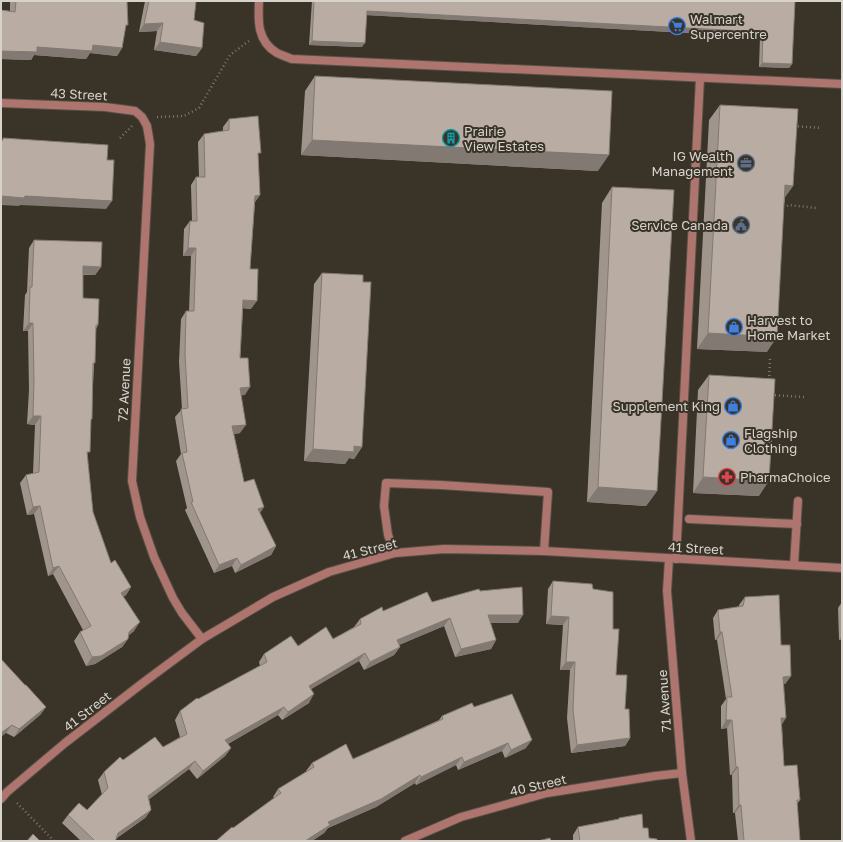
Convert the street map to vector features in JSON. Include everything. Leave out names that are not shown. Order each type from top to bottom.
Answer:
[{"type":"street","points":[[259,1],[260,32],[266,44],[277,53],[292,59],[842,84]]},
{"type":"street","name":"71 Avenue","points":[[691,841],[682,773],[667,586],[672,559],[700,78]]},
{"type":"street","name":"43 Street","points":[[1,103],[105,107],[135,111],[142,117],[147,126]]},
{"type":"street","name":"72 Avenue","points":[[147,126],[150,144],[132,481],[140,517],[154,557],[173,598],[182,613],[202,639]]},
{"type":"street","points":[[395,553],[388,535],[384,506],[386,483],[548,492],[544,551]]},
{"type":"street","points":[[794,566],[798,502]]},
{"type":"street","points":[[688,519],[797,524]]},
{"type":"street","name":"41 Street","points":[[1,799],[65,743],[202,639],[273,597],[329,572],[395,553],[444,549],[544,551],[842,568]]},
{"type":"street","name":"40 Street","points":[[406,841],[461,817],[547,793],[682,773]]},
{"type":"path","points":[[184,116],[199,108],[230,55],[249,42],[260,32]]},
{"type":"path","points":[[791,126],[821,128]]},
{"type":"path","points":[[787,206],[816,208]]},
{"type":"path","points":[[769,381],[770,359]]},
{"type":"path","points":[[768,394],[805,397]]},
{"type":"path","points":[[22,808],[54,841]]},
{"type":"building","points":[[16,1],[127,1],[128,25],[126,25],[122,48],[93,45],[92,51],[37,47],[37,52],[1,51],[1,10],[15,12]]},
{"type":"building","points":[[149,1],[196,1],[194,20],[204,23],[202,48],[160,42],[163,23],[144,24]]},
{"type":"building","name":"Walmart Supercentre","points":[[314,1],[795,1],[792,64],[762,63],[763,32],[367,11],[365,43],[312,41]]},
{"type":"building","name":"Prairie View Estates","points":[[315,76],[612,91],[609,155],[312,140]]},
{"type":"building","points":[[720,105],[798,109],[793,186],[785,185],[777,337],[708,333]]},
{"type":"building","points":[[258,116],[261,153],[258,153],[260,195],[255,196],[250,269],[258,269],[257,301],[243,300],[240,358],[248,358],[250,387],[240,388],[246,425],[232,426],[244,482],[254,479],[264,507],[258,509],[276,546],[241,565],[237,558],[219,565],[191,502],[193,502],[182,453],[187,452],[181,409],[188,408],[185,354],[186,311],[194,311],[196,248],[188,248],[190,221],[197,221],[196,177],[205,177],[204,134],[229,130],[229,119]]},
{"type":"building","points":[[3,138],[108,145],[107,160],[114,160],[112,201],[1,196],[1,140],[3,140]]},
{"type":"building","points":[[612,187],[674,190],[657,491],[598,487]]},
{"type":"building","points":[[34,240],[102,242],[101,267],[83,266],[83,298],[99,299],[98,325],[96,325],[95,363],[93,363],[90,452],[87,452],[93,512],[111,563],[115,560],[131,587],[121,593],[140,622],[129,632],[128,639],[101,656],[92,657],[80,632],[91,626],[59,566],[53,568],[40,506],[33,507],[26,475],[39,472],[41,416],[33,416],[33,323],[29,323]]},
{"type":"building","points":[[322,273],[363,275],[363,282],[371,282],[362,447],[354,446],[354,452],[313,449]]},
{"type":"building","points":[[709,375],[775,379],[769,481],[703,477]]},
{"type":"building","points":[[553,581],[592,584],[593,589],[613,592],[613,629],[619,629],[616,675],[627,675],[625,709],[629,709],[630,738],[577,745],[573,710],[575,662],[566,662],[569,617],[551,616]]},
{"type":"building","points":[[522,587],[523,615],[488,615],[496,640],[461,649],[450,618],[397,640],[400,647],[370,662],[365,653],[309,686],[314,694],[288,712],[284,707],[225,740],[231,748],[203,771],[195,761],[148,796],[151,810],[118,833],[115,841],[95,841],[68,815],[79,803],[87,810],[108,788],[104,772],[120,757],[123,760],[155,737],[163,747],[187,734],[180,711],[197,698],[198,699],[267,662],[264,654],[291,636],[298,646],[326,627],[333,639],[361,624],[360,619],[382,607],[383,611],[427,592],[432,602],[479,589],[480,591]]},
{"type":"building","points":[[779,595],[781,645],[790,645],[791,676],[783,677],[786,718],[781,718],[784,766],[797,765],[800,800],[797,800],[800,841],[744,841],[741,805],[739,805],[738,767],[736,767],[732,720],[726,720],[727,697],[732,697],[722,632],[720,632],[718,610],[743,606],[745,597]]},
{"type":"building","points":[[1,659],[46,707],[19,729],[12,725],[1,733]]},
{"type":"building","points":[[512,694],[532,740],[511,750],[508,743],[464,762],[462,757],[421,777],[420,775],[381,799],[328,822],[330,825],[305,841],[216,841],[232,827],[233,828],[281,793],[278,789],[314,767],[312,763],[346,744],[353,759],[443,719],[442,716],[472,703],[474,707]]},
{"type":"building","points":[[642,814],[643,828],[648,828],[649,838],[657,839],[657,841],[580,841],[578,827]]},
{"type":"building","points":[[33,834],[40,841],[27,841]]},
{"type":"building","points":[[550,838],[551,841],[538,841]]},
{"type":"place","name":"Walmart Supercentre","points":[[677,26]]},
{"type":"place","name":"Prairie View Estates","points":[[451,138]]},
{"type":"place","name":"IG Wealth Management","points":[[746,163]]},
{"type":"place","name":"Service Canada","points":[[741,225]]},
{"type":"place","name":"Harvest to Home Market","points":[[734,327]]},
{"type":"place","name":"Supplement King","points":[[733,406]]},
{"type":"place","name":"Flagship Clothing","points":[[731,440]]},
{"type":"place","name":"PharmaChoice","points":[[727,477]]}]
